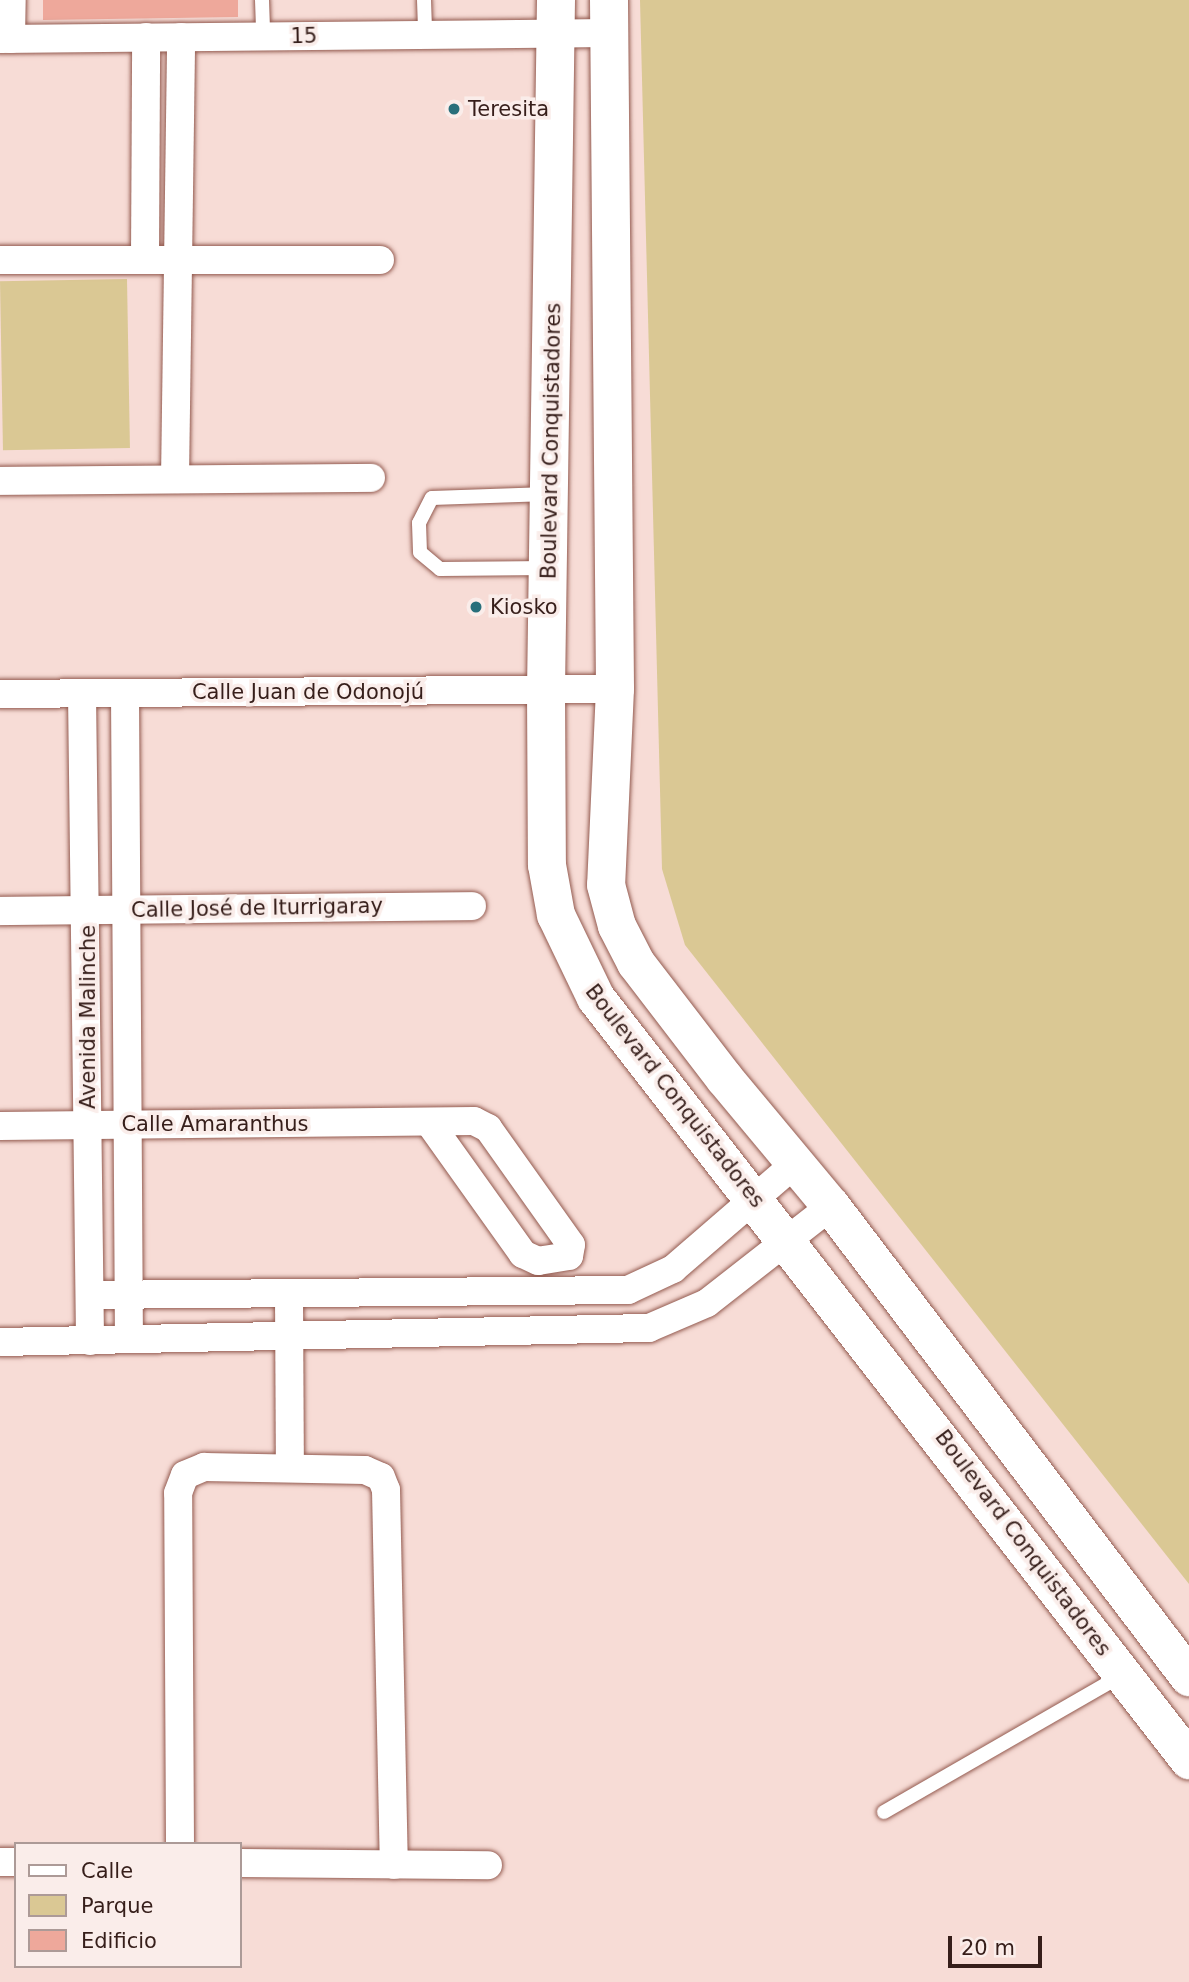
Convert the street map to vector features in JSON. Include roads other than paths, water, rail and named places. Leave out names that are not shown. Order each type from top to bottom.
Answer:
[{"type":"street","points":[[6,39],[12,0]]},
{"type":"street","name":"15","points":[[6,39],[425,33],[556,17],[609,17]]},
{"type":"street","name":"Boulevard Conquistadores","points":[[556,17],[546,691],[547,865],[571,956],[596,998],[757,1200],[1189,1760]]},
{"type":"street","points":[[609,17],[615,689],[606,885],[617,926],[636,962],[724,1080],[831,1206],[1189,1677]]},
{"type":"street","points":[[145,259],[146,37]]},
{"type":"street","points":[[175,479],[181,37]]},
{"type":"street","points":[[0,260],[380,260]]},
{"type":"street","points":[[0,481],[371,478]]},
{"type":"street","name":"Calle Juan de Odonojú","points":[[0,694],[615,689]]},
{"type":"street","name":"Avenida Malinche","points":[[82,693],[87,909],[90,1341]]},
{"type":"street","name":"Avenida Malinche","points":[[125,693],[124,909],[129,1124],[129,1339]]},
{"type":"street","name":"Calle José de Iturrigaray","points":[[0,911],[472,906]]},
{"type":"street","name":"Calle Amaranthus","points":[[0,1126],[474,1121],[488,1128],[571,1245],[569,1256],[528,1259],[429,1122]]},
{"type":"street","points":[[90,1295],[628,1290],[673,1269],[757,1200],[796,1163]]},
{"type":"street","points":[[0,1342],[649,1328],[707,1303],[831,1206]]},
{"type":"street","points":[[628,1290],[649,1328]]},
{"type":"street","points":[[289,1295],[290,1468]]},
{"type":"street","points":[[180,1842],[178,1493],[185,1475],[204,1467],[365,1471],[381,1477],[386,1490],[394,1865]]},
{"type":"street","points":[[242,1863],[488,1865]]},
{"type":"lane","points":[[262,0],[263,37]]},
{"type":"lane","points":[[424,0],[425,33]]},
{"type":"lane","points":[[549,568],[440,569],[420,552],[419,523],[432,498],[550,494]]},
{"type":"lane","points":[[884,1812],[1124,1674]]},
{"type":"place","name":"Teresita","points":[[454,109]]},
{"type":"place","name":"Kiosko","points":[[476,607]]}]
